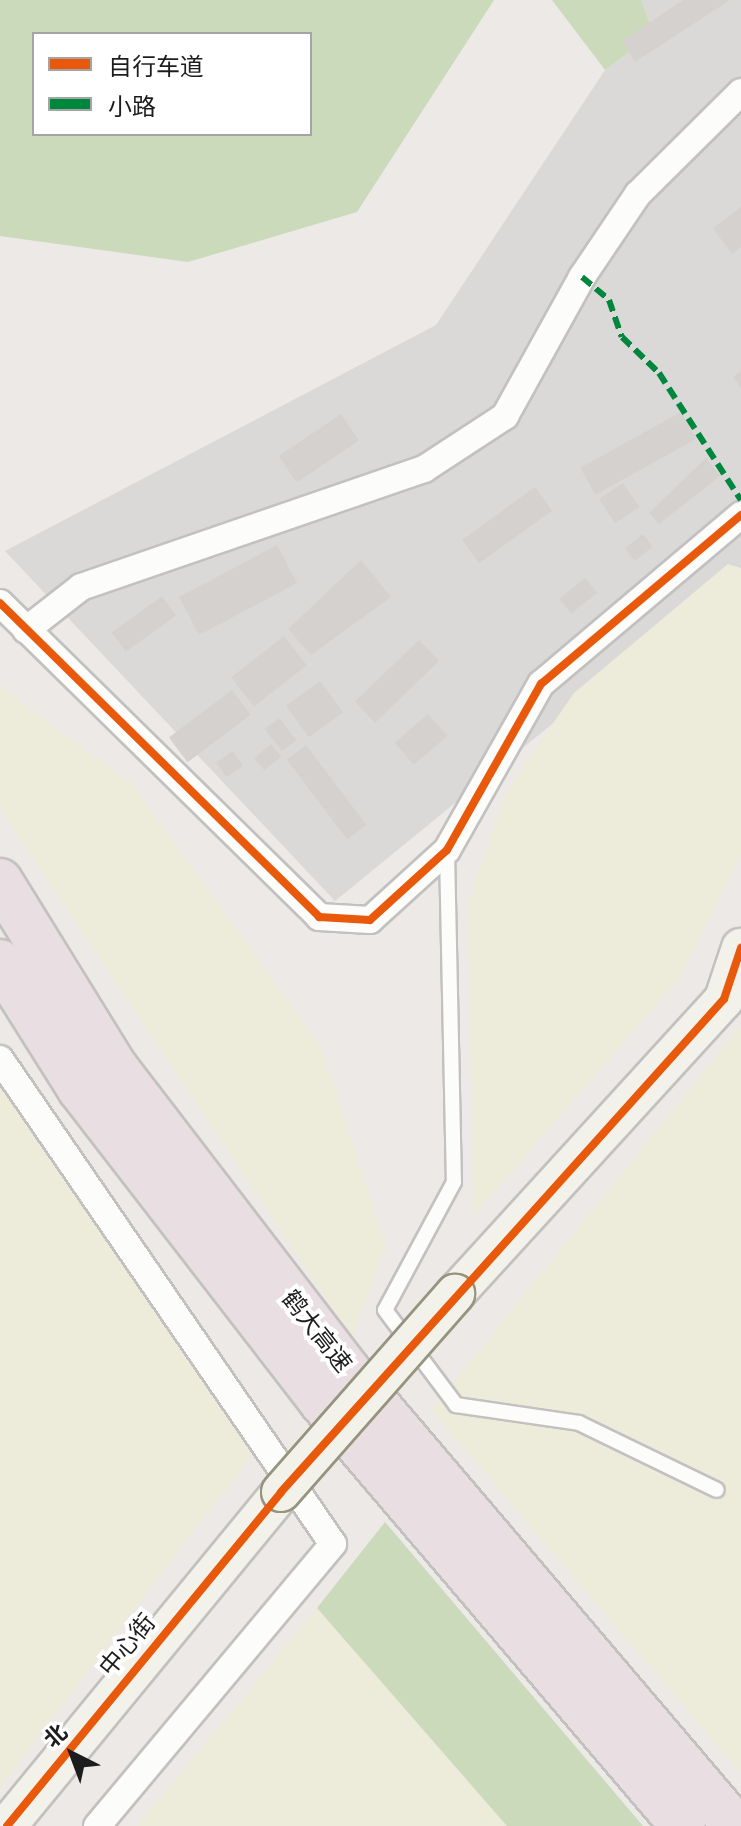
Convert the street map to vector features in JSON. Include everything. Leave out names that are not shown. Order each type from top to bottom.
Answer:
[{"type":"highway","name":"鹤大高速","points":[[0,881],[115,1067],[349,1372],[735,1826]]},
{"type":"highway","name":"鹤大高速","points":[[0,962],[80,1089],[321,1401],[683,1826]]},
{"type":"street","points":[[26,630],[81,587],[424,469],[505,416],[582,277],[638,194],[741,92]]},
{"type":"street","points":[[0,603],[319,917],[370,920],[447,850],[541,684],[739,513]]},
{"type":"street","name":"中心街","points":[[7,1826],[281,1492],[455,1294],[724,999],[741,948]]},
{"type":"street","points":[[0,1059],[333,1544],[97,1826]]},
{"type":"lane","points":[[447,850],[454,1182],[385,1310],[456,1405],[579,1423],[717,1490]]},
{"type":"shaded area","points":[[641,0],[741,0],[741,570],[335,901],[5,551],[436,325],[605,70],[654,34]]},
{"type":"shaded area","points":[[728,564],[741,568],[741,855],[680,978],[473,1216],[468,903],[506,792],[574,693]]},
{"type":"shaded area","points":[[0,686],[132,784],[322,1048],[386,1247],[352,1338],[0,810]]},
{"type":"shaded area","points":[[741,1026],[741,1773],[431,1410]]},
{"type":"shaded area","points":[[0,1069],[261,1443],[0,1787]]},
{"type":"shaded area","points":[[317,1608],[507,1826],[137,1826]]},
{"type":"green space","points":[[0,0],[494,0],[357,212],[188,262],[0,236]]},
{"type":"green space","points":[[552,0],[641,0],[654,34],[605,70]]},
{"type":"green space","points":[[385,1522],[643,1826],[507,1826],[317,1608]]},
{"type":"building","points":[[683,0],[730,0],[635,62],[622,41]]},
{"type":"building","points":[[741,207],[741,247],[732,254],[713,228]]},
{"type":"building","points":[[741,371],[741,388],[733,377]]},
{"type":"building","points":[[681,412],[696,439],[595,495],[580,468]]},
{"type":"building","points":[[341,414],[359,441],[297,482],[279,456]]},
{"type":"building","points":[[706,458],[720,476],[659,524],[649,513]]},
{"type":"building","points":[[623,483],[639,507],[615,523],[599,499]]},
{"type":"building","points":[[535,487],[552,510],[479,563],[462,540]]},
{"type":"building","points":[[643,534],[653,547],[635,561],[625,548]]},
{"type":"building","points":[[277,545],[297,583],[199,635],[179,597]]},
{"type":"building","points":[[361,560],[391,597],[311,655],[288,629]]},
{"type":"building","points":[[585,578],[597,593],[571,614],[559,599]]},
{"type":"building","points":[[162,596],[176,615],[126,652],[112,632]]},
{"type":"building","points":[[284,636],[307,665],[254,706],[231,677]]},
{"type":"building","points":[[419,640],[439,661],[375,723],[355,702]]},
{"type":"building","points":[[320,681],[343,713],[309,737],[286,706]]},
{"type":"building","points":[[232,690],[251,715],[188,762],[169,738]]},
{"type":"building","points":[[428,714],[447,736],[414,765],[395,743]]},
{"type":"building","points":[[279,718],[296,740],[282,751],[265,729]]},
{"type":"building","points":[[271,744],[281,756],[264,770],[254,758]]},
{"type":"building","points":[[306,745],[366,825],[347,839],[287,759]]},
{"type":"building","points":[[233,751],[243,766],[226,777],[216,762]]},
{"type":"marked path","points":[[582,277],[609,300],[622,337],[659,373],[741,500]]},
{"type":"cycle path","points":[[0,603],[319,917],[370,920],[447,850],[541,684],[741,515]]},
{"type":"cycle path","points":[[7,1826],[281,1492],[724,999],[741,948]]}]
